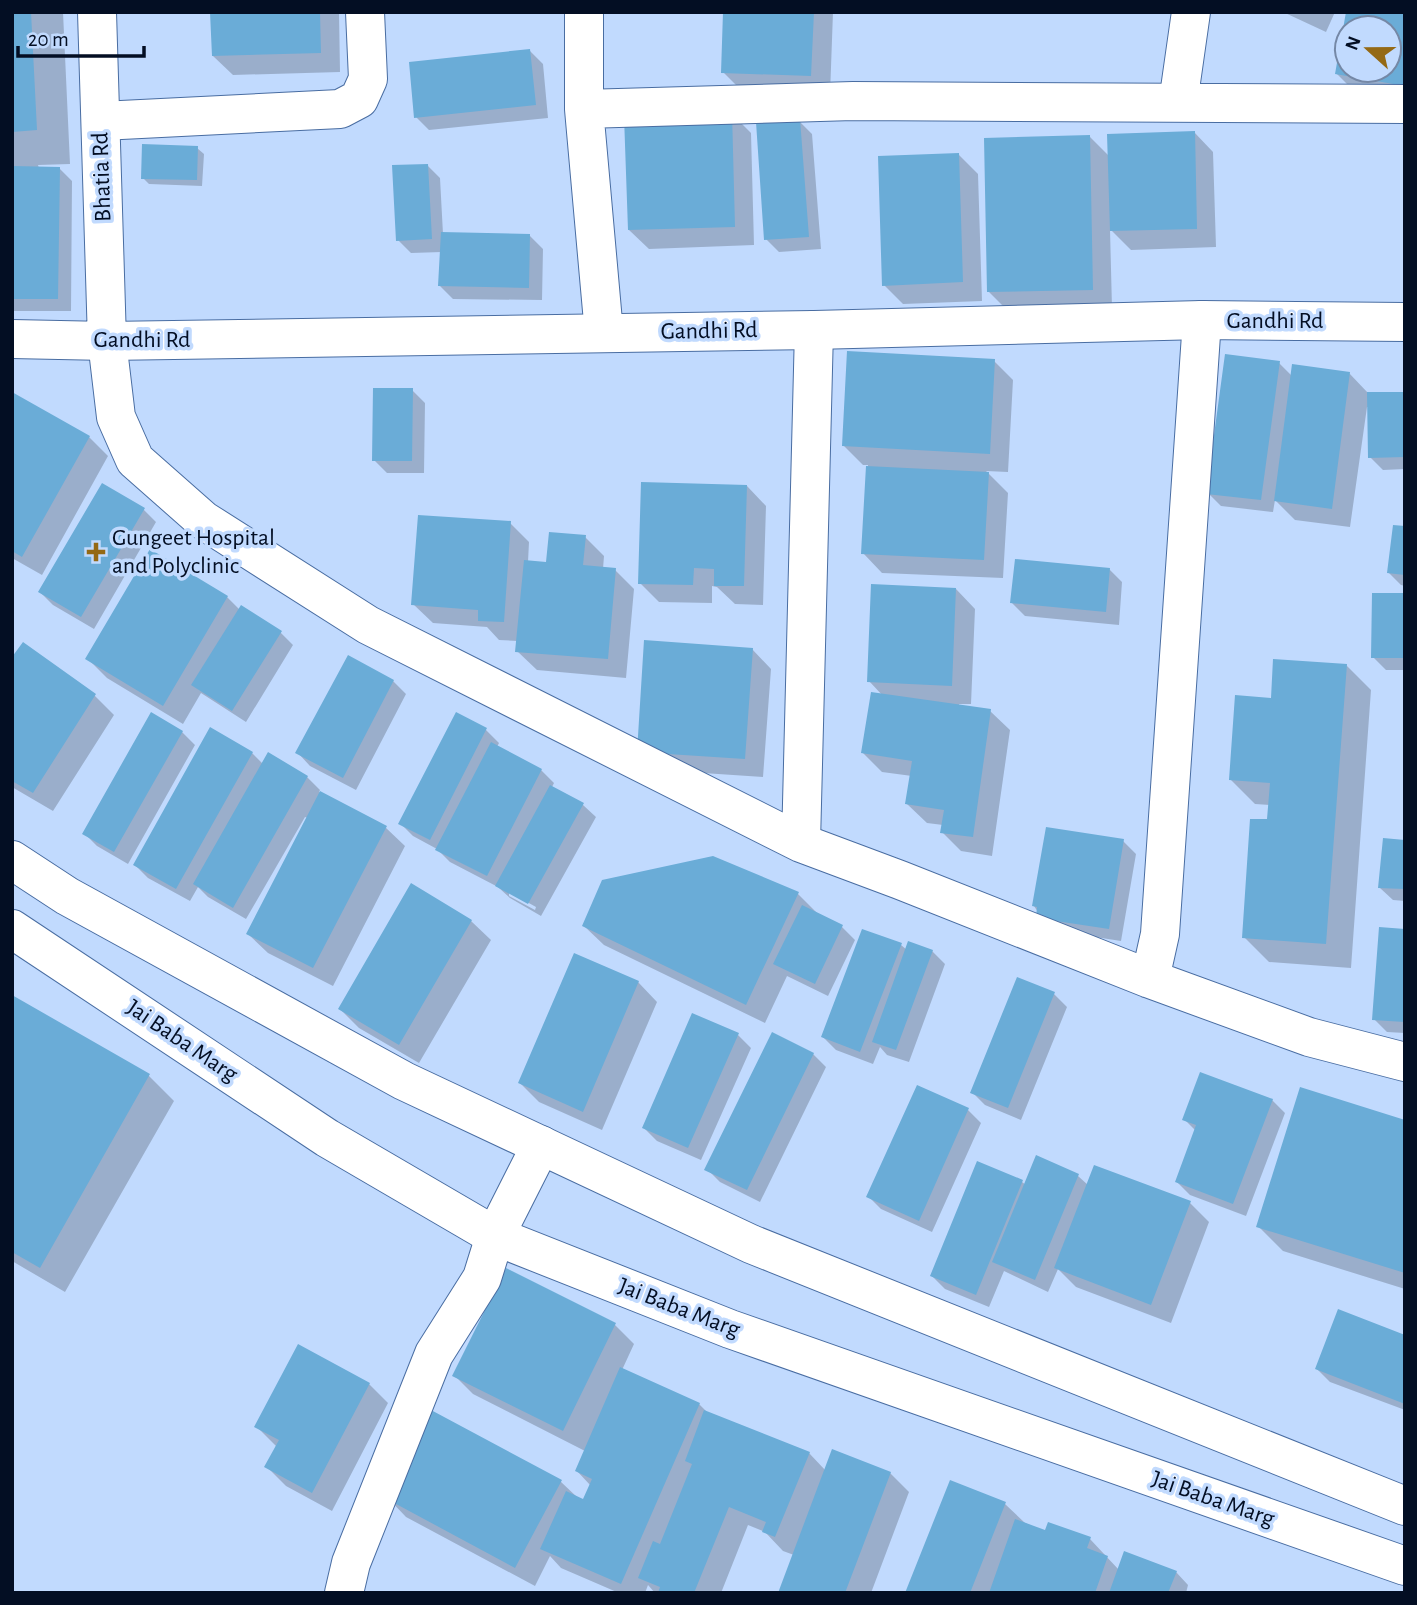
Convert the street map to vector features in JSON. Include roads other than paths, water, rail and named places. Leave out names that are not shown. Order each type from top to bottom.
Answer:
[{"type":"street","name":"Bhatia Rd","points":[[97,12],[107,341],[116,418],[135,460],[203,520],[368,625],[801,843],[1150,979],[1310,1037],[1405,1062]]},
{"type":"street","points":[[101,121],[340,109],[359,99],[368,79],[365,12]]},
{"type":"street","points":[[584,12],[584,109],[604,333]]},
{"type":"street","points":[[1178,103],[1191,12]]},
{"type":"street","points":[[584,109],[853,101],[1405,104]]},
{"type":"street","points":[[1150,979],[1160,934],[1202,320]]},
{"type":"street","name":"Gandhi Rd","points":[[12,339],[107,341],[814,330],[1202,320],[1405,321]]},
{"type":"street","points":[[801,843],[814,330]]},
{"type":"street","points":[[12,860],[67,896],[404,1081],[751,1244],[1405,1506]]},
{"type":"street","name":"Jai Baba Marg","points":[[12,929],[327,1138],[495,1236],[730,1329],[1405,1566]]},
{"type":"street","points":[[344,1593],[351,1563],[434,1354],[482,1278],[495,1236],[541,1145]]},
{"type":"place","name":"Gungeet Hospital and Polyclinic","points":[[96,552]]}]
